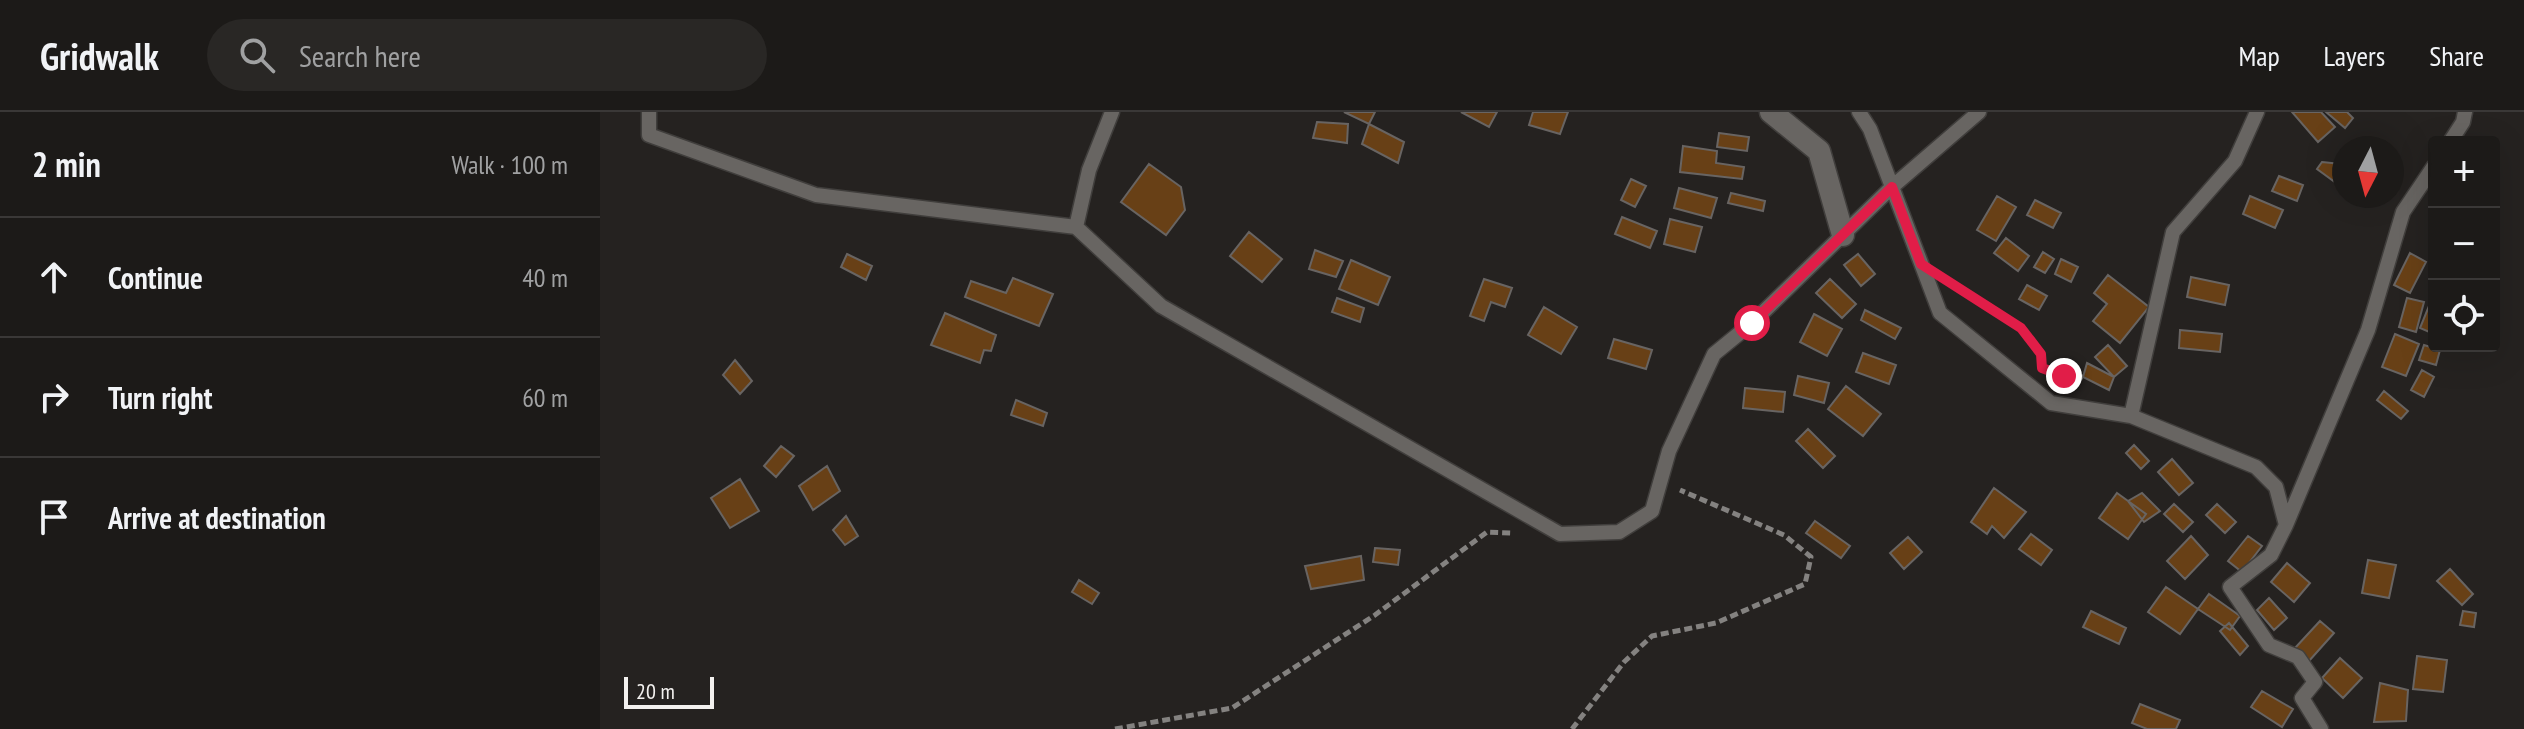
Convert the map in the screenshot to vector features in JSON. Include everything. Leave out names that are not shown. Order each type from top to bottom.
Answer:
[{"type":"street","points":[[1771,112],[1819,151],[1843,235]]},
{"type":"lane","points":[[649,112],[649,135],[816,195],[1076,227],[1161,306],[1560,534],[1619,532],[1652,511],[1669,451],[1714,354],[1752,323],[1892,187],[1979,112]]},
{"type":"lane","points":[[1076,227],[1089,170],[1112,112]]},
{"type":"lane","points":[[1859,112],[1870,129],[1940,313],[2051,403],[2131,416],[2256,467],[2276,487],[2286,525]]},
{"type":"lane","points":[[2131,416],[2173,232],[2235,161],[2257,112]]},
{"type":"lane","points":[[2454,136],[2465,112]]},
{"type":"lane","points":[[2321,729],[2302,698],[2315,682],[2298,657],[2269,645],[2230,587],[2271,555],[2286,525],[2368,330],[2403,212],[2428,175]]},
{"type":"path","points":[[1921,264],[2021,328],[2041,354],[2042,368],[2064,376],[2083,377]]},
{"type":"path","points":[[1572,729],[1624,662],[1652,636],[1716,623],[1805,584],[1811,557],[1784,535],[1660,482]]},
{"type":"path","points":[[1115,729],[1232,708],[1375,615],[1487,532],[1516,533]]},
{"type":"building","points":[[1344,112],[1375,112],[1369,124]]},
{"type":"building","points":[[1461,112],[1497,112],[1489,127]]},
{"type":"building","points":[[1533,112],[1568,112],[1560,134],[1529,125]]},
{"type":"building","points":[[2292,112],[2321,112],[2335,127],[2318,142]]},
{"type":"building","points":[[2326,112],[2347,112],[2353,118],[2345,128]]},
{"type":"building","points":[[1317,122],[1348,124],[1347,143],[1313,138]]},
{"type":"building","points":[[1369,124],[1404,142],[1398,163],[1362,144]]},
{"type":"building","points":[[1719,133],[1749,137],[1747,151],[1717,147]]},
{"type":"building","points":[[1683,146],[1717,151],[1716,163],[1744,167],[1742,179],[1680,172]]},
{"type":"building","points":[[2322,162],[2332,163],[2332,180],[2317,169]]},
{"type":"building","points":[[1149,164],[1181,187],[1185,210],[1166,235],[1121,202]]},
{"type":"building","points":[[2279,176],[2303,185],[2297,201],[2272,191]]},
{"type":"building","points":[[1631,179],[1646,186],[1635,207],[1621,200]]},
{"type":"building","points":[[1679,188],[1717,198],[1711,218],[1674,208]]},
{"type":"building","points":[[1731,193],[1765,201],[1763,211],[1728,203]]},
{"type":"building","points":[[1997,196],[2016,207],[1996,241],[1977,230]]},
{"type":"building","points":[[2250,196],[2283,210],[2275,228],[2243,214]]},
{"type":"building","points":[[2035,200],[2061,213],[2053,228],[2027,215]]},
{"type":"building","points":[[1622,217],[1657,231],[1650,248],[1615,234]]},
{"type":"building","points":[[1670,219],[1702,227],[1695,252],[1664,244]]},
{"type":"building","points":[[1249,232],[1282,259],[1262,282],[1230,256]]},
{"type":"building","points":[[2006,238],[2029,256],[2018,271],[1994,253]]},
{"type":"building","points":[[1315,250],[1343,261],[1336,277],[1309,269]]},
{"type":"building","points":[[2043,252],[2054,259],[2045,273],[2034,267]]},
{"type":"building","points":[[2410,253],[2426,262],[2410,293],[2394,285]]},
{"type":"building","points":[[847,254],[872,266],[866,280],[841,267]]},
{"type":"building","points":[[1858,254],[1875,274],[1861,286],[1844,265]]},
{"type":"building","points":[[2061,259],[2078,267],[2071,282],[2055,274]]},
{"type":"building","points":[[1351,260],[1390,277],[1378,305],[1339,289]]},
{"type":"building","points":[[2108,275],[2149,307],[2120,343],[2093,321],[2107,304],[2094,293]]},
{"type":"building","points":[[2191,277],[2229,285],[2225,305],[2187,297]]},
{"type":"building","points":[[1013,278],[1053,294],[1039,326],[965,297],[971,281],[1006,293]]},
{"type":"building","points":[[1484,279],[1512,288],[1505,307],[1491,302],[1484,321],[1470,316]]},
{"type":"building","points":[[1830,279],[1856,304],[1842,318],[1816,293]]},
{"type":"building","points":[[2027,285],[2047,296],[2039,310],[2019,299]]},
{"type":"building","points":[[1337,298],[1364,308],[1360,322],[1332,312]]},
{"type":"building","points":[[2407,298],[2424,302],[2416,332],[2399,327]]},
{"type":"building","points":[[1544,307],[1577,327],[1561,354],[1528,335]]},
{"type":"building","points":[[2428,308],[2428,331],[2420,328]]},
{"type":"building","points":[[1865,310],[1901,328],[1895,339],[1861,320]]},
{"type":"building","points":[[945,313],[996,335],[991,351],[984,350],[980,363],[931,345]]},
{"type":"building","points":[[1814,314],[1842,329],[1827,356],[1800,342]]},
{"type":"building","points":[[2180,330],[2222,334],[2220,352],[2179,348]]},
{"type":"building","points":[[2395,334],[2419,344],[2406,376],[2382,367]]},
{"type":"building","points":[[1614,339],[1652,350],[1646,369],[1608,358]]},
{"type":"building","points":[[2108,345],[2127,366],[2114,377],[2095,357]]},
{"type":"building","points":[[2424,345],[2428,346],[2428,352],[2439,352],[2436,365],[2419,360]]},
{"type":"building","points":[[1863,353],[1896,365],[1889,384],[1856,372]]},
{"type":"building","points":[[735,360],[752,381],[740,394],[723,375]]},
{"type":"building","points":[[2087,363],[2114,377],[2109,390],[2083,377]]},
{"type":"building","points":[[2422,370],[2434,377],[2424,397],[2411,390]]},
{"type":"building","points":[[1798,376],[1829,383],[1824,403],[1794,395]]},
{"type":"building","points":[[1846,386],[1881,414],[1863,436],[1828,409]]},
{"type":"building","points":[[1745,388],[1785,392],[1783,412],[1743,408]]},
{"type":"building","points":[[2384,391],[2408,411],[2401,419],[2377,400]]},
{"type":"building","points":[[1016,400],[1047,413],[1043,426],[1011,415]]},
{"type":"building","points":[[1808,429],[1835,456],[1823,468],[1796,441]]},
{"type":"building","points":[[2134,445],[2149,461],[2141,469],[2126,453]]},
{"type":"building","points":[[781,446],[794,456],[776,477],[764,466]]},
{"type":"building","points":[[2172,459],[2193,483],[2179,495],[2158,472]]},
{"type":"building","points":[[827,466],[840,491],[813,510],[799,486]]},
{"type":"building","points":[[740,479],[759,511],[730,528],[711,498]]},
{"type":"building","points":[[1994,488],[2026,512],[2004,538],[1992,526],[1987,534],[1971,522]]},
{"type":"building","points":[[2117,493],[2146,514],[2128,539],[2099,518]]},
{"type":"building","points":[[2142,493],[2160,511],[2144,522],[2128,501]]},
{"type":"building","points":[[2174,504],[2193,522],[2183,532],[2164,514]]},
{"type":"building","points":[[2217,504],[2236,522],[2225,533],[2206,515]]},
{"type":"building","points":[[846,516],[858,536],[845,545],[833,530]]},
{"type":"building","points":[[1815,521],[1850,546],[1841,558],[1806,533]]},
{"type":"building","points":[[2031,534],[2052,550],[2041,565],[2019,549]]},
{"type":"building","points":[[2191,536],[2208,555],[2185,579],[2167,561]]},
{"type":"building","points":[[2248,536],[2262,546],[2242,572],[2228,561]]},
{"type":"building","points":[[1908,537],[1922,552],[1904,569],[1890,553]]},
{"type":"building","points":[[1375,548],[1400,550],[1398,565],[1373,562]]},
{"type":"building","points":[[1361,556],[1364,580],[1311,589],[1305,566]]},
{"type":"building","points":[[2368,560],[2396,565],[2389,598],[2362,593]]},
{"type":"building","points":[[2287,563],[2310,583],[2294,602],[2271,582]]},
{"type":"building","points":[[2450,569],[2473,594],[2462,605],[2437,581]]},
{"type":"building","points":[[1079,580],[1099,593],[1092,604],[1072,592]]},
{"type":"building","points":[[2166,587],[2198,609],[2180,634],[2148,612]]},
{"type":"building","points":[[2209,594],[2240,616],[2230,630],[2198,609]]},
{"type":"building","points":[[2269,598],[2287,618],[2274,630],[2257,610]]},
{"type":"building","points":[[2091,611],[2126,628],[2119,644],[2083,627]]},
{"type":"building","points":[[2463,611],[2476,613],[2474,627],[2460,625]]},
{"type":"building","points":[[2320,621],[2334,633],[2309,661],[2295,648]]},
{"type":"building","points":[[2229,623],[2248,646],[2240,655],[2220,631]]},
{"type":"building","points":[[2417,656],[2447,660],[2443,692],[2413,689]]},
{"type":"building","points":[[2340,658],[2362,678],[2343,698],[2322,678]]},
{"type":"building","points":[[2380,683],[2408,690],[2406,721],[2374,722]]},
{"type":"building","points":[[2262,691],[2293,709],[2282,727],[2251,707]]},
{"type":"building","points":[[2140,704],[2180,720],[2176,729],[2147,729],[2132,723]]},
{"type":"route","points":[[1752,323],[1892,187],[1921,264],[2021,328],[2041,354],[2042,368],[2064,376]]}]
